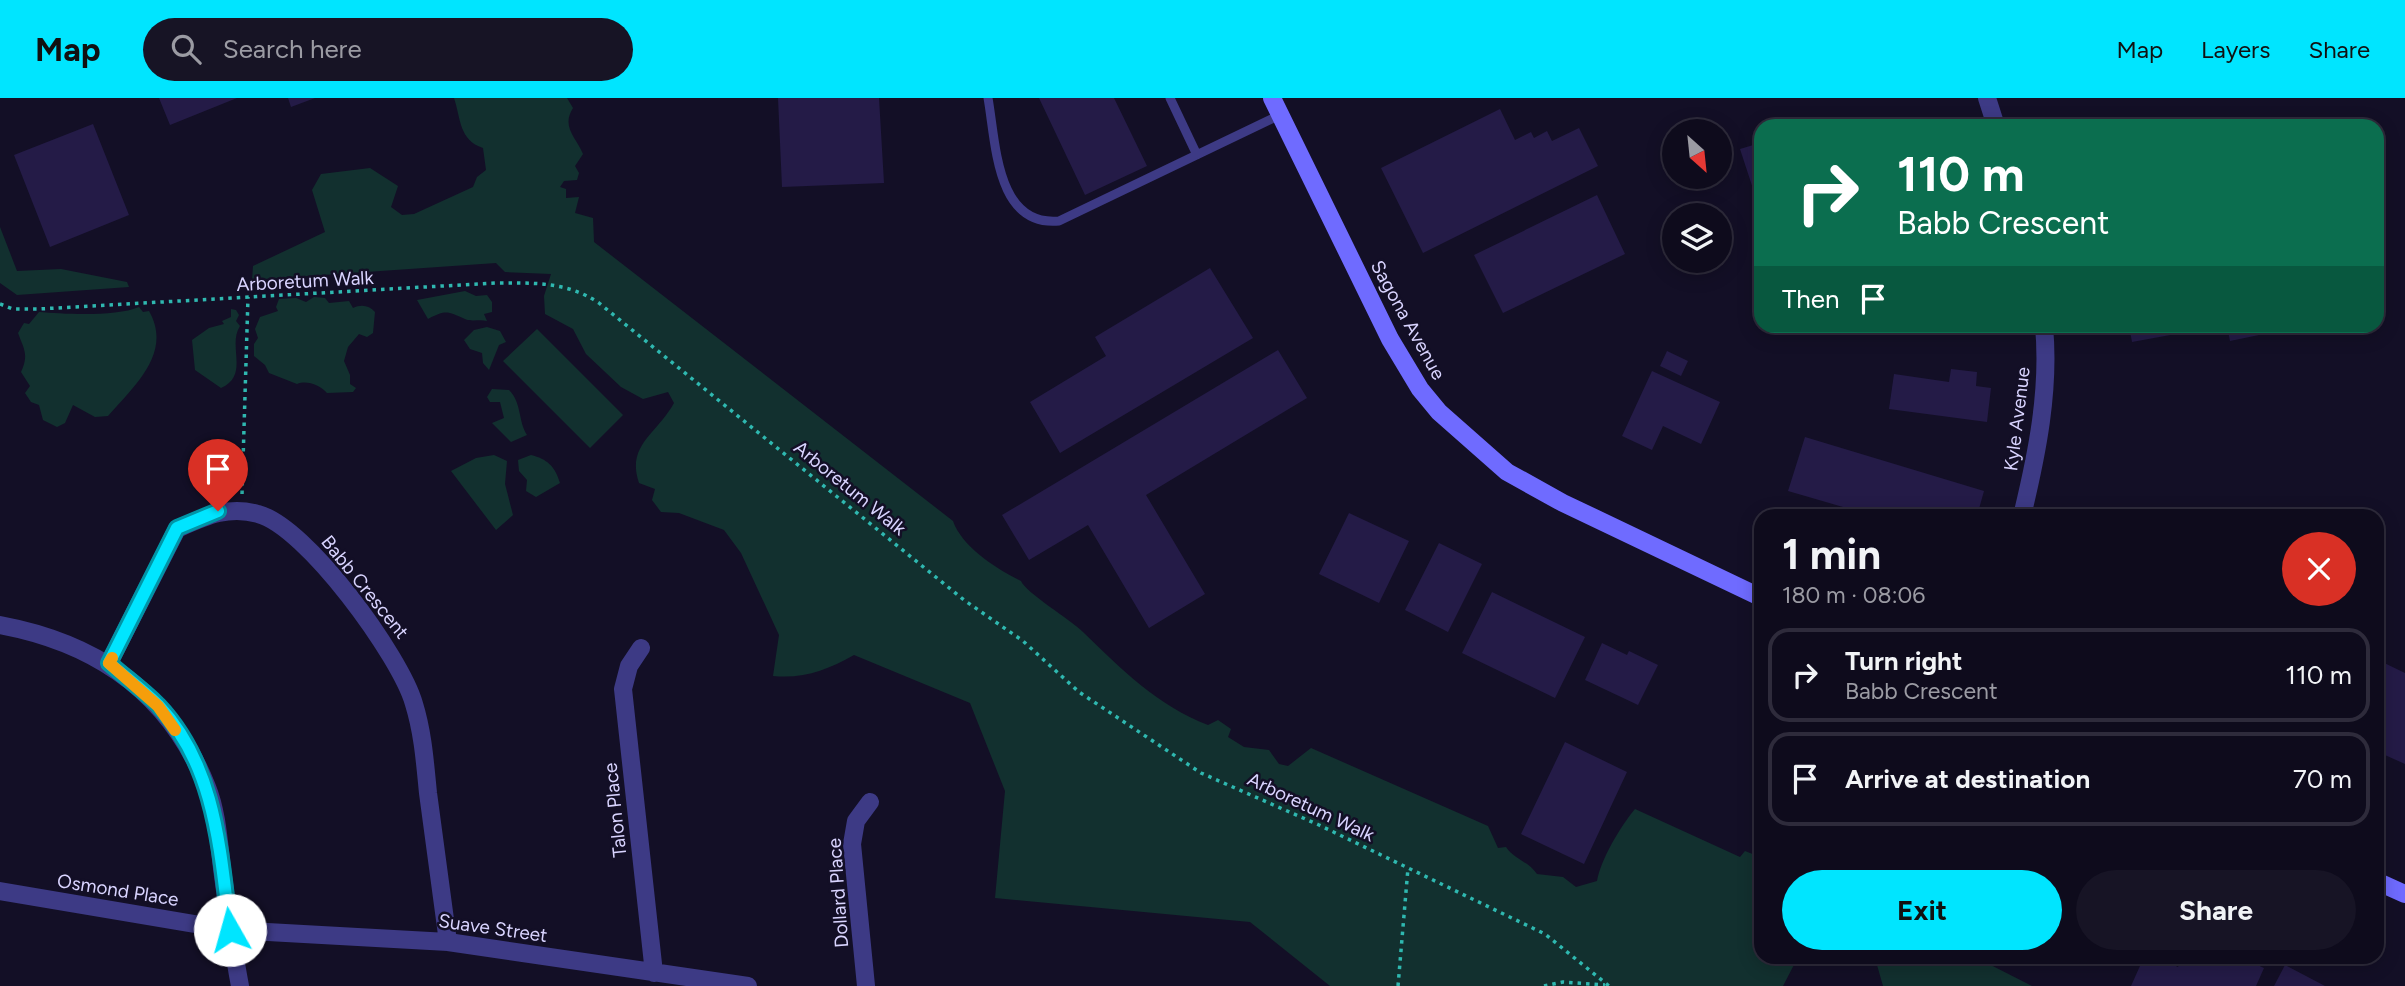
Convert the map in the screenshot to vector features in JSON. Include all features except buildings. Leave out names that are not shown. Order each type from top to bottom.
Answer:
[{"type":"main road","name":"Sagona Avenue","points":[[1272,98],[1390,339],[1420,389],[1438,412],[1507,472],[1563,503],[1754,594]]},
{"type":"main road","points":[[2384,885],[2405,894]]},
{"type":"street","points":[[1987,98],[1994,119]]},
{"type":"street","name":"Kyle Avenue","points":[[2024,509],[2036,460],[2042,415],[2045,333]]},
{"type":"street","name":"Babb Crescent","points":[[109,663],[177,528],[218,511],[241,511],[260,514],[296,535],[380,637],[411,692],[420,731],[447,942]]},
{"type":"street","points":[[0,625],[30,631],[109,663],[158,706],[189,750],[208,789],[240,986]]},
{"type":"street","name":"Talon Place","points":[[641,648],[629,666],[623,690],[654,973]]},
{"type":"street","name":"Dollard Place","points":[[866,986],[852,844],[856,821],[870,802]]},
{"type":"street","name":"Osmond Place","points":[[0,891],[230,930]]},
{"type":"street","name":"Suave Street","points":[[230,930],[447,942],[748,986]]},
{"type":"lane","points":[[988,98],[1007,189],[1014,205],[1026,216],[1043,223],[1059,221],[1280,115]]},
{"type":"lane","points":[[1170,98],[1198,155]]},
{"type":"path","name":"Arboretum Walk","points":[[0,304],[24,310],[515,283],[557,285],[586,295],[863,515],[964,600],[1023,641],[1079,692],[1202,772],[1545,934],[1607,985]]},
{"type":"path","points":[[241,511],[248,297]]},
{"type":"path","points":[[1398,986],[1408,868]]},
{"type":"path","points":[[1544,986],[1563,982],[1607,985]]},
{"type":"green space","points":[[454,98],[567,98],[573,108],[569,126],[583,154],[575,166],[579,173],[577,180],[564,181],[560,187],[566,189],[566,198],[579,197],[575,213],[593,218],[594,242],[953,521],[964,540],[981,556],[1021,581],[1156,697],[1208,725],[1218,720],[1231,729],[1228,737],[1244,747],[1269,750],[1279,764],[1288,766],[1311,748],[1488,826],[1498,848],[1506,847],[1537,874],[1563,877],[1576,887],[1597,881],[1612,844],[1635,809],[1740,857],[1745,851],[1754,855],[1754,964],[1794,964],[1783,986],[1330,986],[1250,922],[995,898],[1005,791],[970,703],[854,655],[815,672],[773,676],[779,635],[741,553],[724,530],[679,513],[661,512],[652,500],[655,489],[639,483],[636,470],[640,449],[674,403],[668,392],[643,399],[621,387],[586,354],[573,329],[545,314],[544,296],[551,274],[505,272],[496,263],[252,280],[253,266],[325,232],[312,190],[321,174],[370,168],[398,186],[391,207],[402,215],[414,214],[473,187],[477,177],[486,170],[483,148],[469,140]]},
{"type":"green space","points":[[0,227],[17,271],[61,269],[127,282],[129,287],[17,295],[0,283]]},
{"type":"green space","points":[[465,291],[476,296],[487,295],[492,302],[492,312],[484,314],[487,321],[467,320],[447,313],[428,319],[417,300]]},
{"type":"green space","points":[[314,297],[325,298],[329,303],[349,301],[353,308],[365,306],[375,312],[373,333],[367,337],[359,334],[348,347],[344,361],[350,375],[350,384],[356,388],[353,392],[327,393],[313,384],[297,384],[269,373],[265,365],[254,356],[254,344],[258,338],[255,329],[260,317],[278,311],[276,307],[279,299],[296,298],[306,302]]},
{"type":"green space","points":[[139,307],[143,312],[149,311],[155,326],[156,341],[147,368],[129,393],[108,416],[95,417],[73,405],[65,423],[57,427],[43,420],[39,405],[31,402],[25,393],[30,386],[21,372],[25,356],[18,333],[24,323],[29,324],[39,312],[104,314]]},
{"type":"green space","points":[[231,309],[236,310],[239,315],[236,321],[240,326],[236,342],[236,368],[230,382],[221,388],[195,370],[192,340],[209,328],[224,324],[222,321],[231,317]]},
{"type":"green space","points":[[487,327],[500,331],[506,342],[499,345],[489,370],[483,363],[482,353],[470,349],[464,340],[474,330]]},
{"type":"green space","points":[[537,329],[623,415],[590,448],[503,361]]},
{"type":"green space","points":[[492,389],[509,390],[513,395],[527,435],[511,442],[492,423],[504,418],[500,402],[490,402],[487,397]]},
{"type":"green space","points":[[494,455],[507,461],[505,484],[513,515],[496,530],[451,471],[476,458]]},
{"type":"green space","points":[[531,455],[550,464],[560,483],[536,497],[526,491],[527,480],[519,471],[518,460]]},
{"type":"green space","points":[[1877,964],[1989,964],[2032,986],[1883,986]]},
{"type":"slow traffic","points":[[112,658],[109,663],[158,706],[175,730]]},
{"type":"route","points":[[218,511],[177,528],[109,663],[158,706],[189,750],[208,789],[217,832],[230,930]]}]
